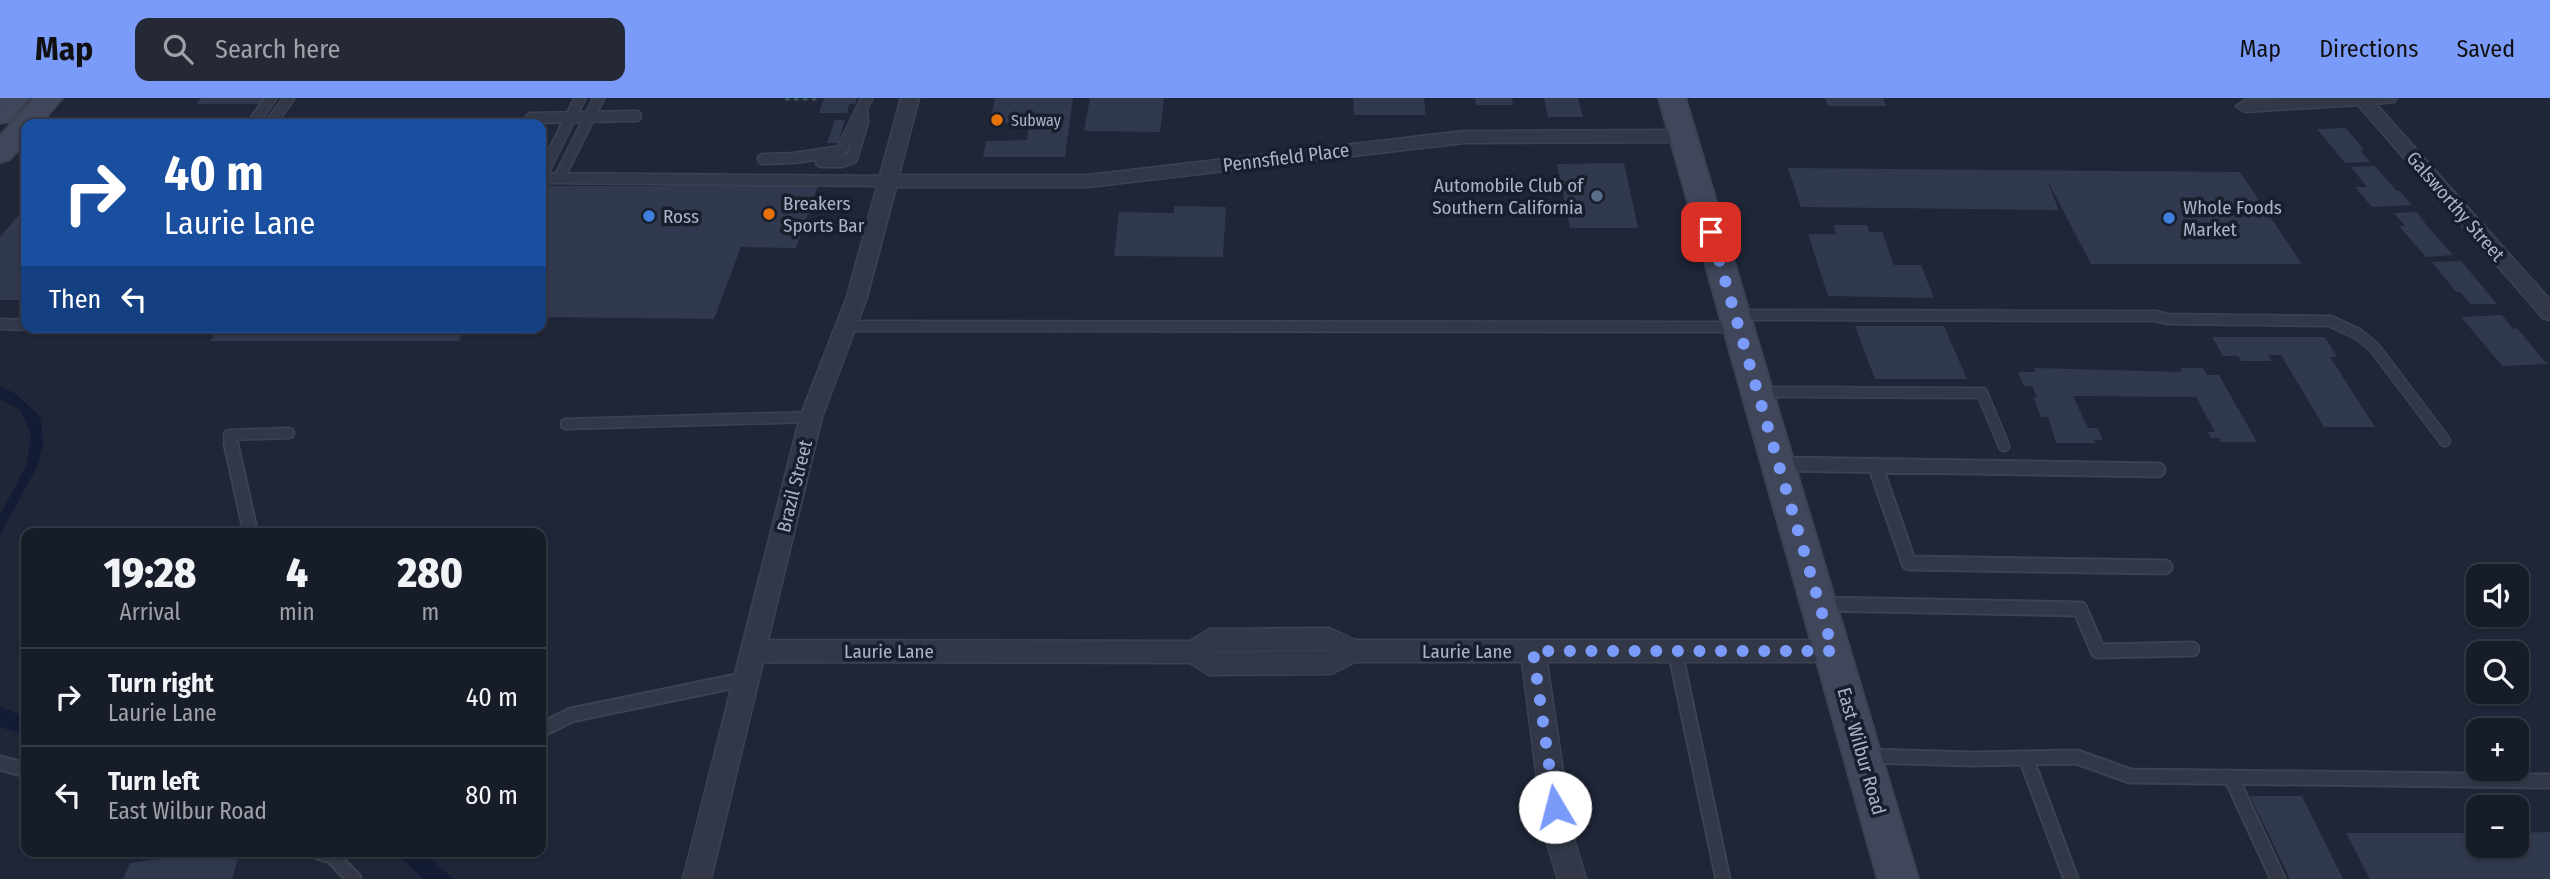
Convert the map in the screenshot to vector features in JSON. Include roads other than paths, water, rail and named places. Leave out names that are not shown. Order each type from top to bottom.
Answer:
[{"type":"street","points":[[30,119],[49,98]]},
{"type":"street","name":"Brazil Street","points":[[697,879],[811,417],[846,326],[911,98]]},
{"type":"street","name":"East Wilbur Road","points":[[1672,98],[1898,879]]},
{"type":"street","points":[[2245,106],[2388,98]]},
{"type":"street","name":"Galsworthy Street","points":[[2362,99],[2550,313]]},
{"type":"street","points":[[0,153],[21,129]]},
{"type":"street","name":"Pennsfield Place","points":[[888,181],[1088,181],[1464,137],[1684,136]]},
{"type":"street","name":"Laurie Lane","points":[[752,651],[1195,652],[1209,664],[1331,663],[1352,651],[1833,651]]},
{"type":"street","points":[[1533,651],[1558,833],[1572,879]]},
{"type":"lane","points":[[256,119],[271,98]]},
{"type":"lane","points":[[273,119],[289,98]]},
{"type":"lane","points":[[546,167],[580,98]]},
{"type":"lane","points":[[559,178],[599,98]]},
{"type":"lane","points":[[763,159],[794,158],[800,163],[842,162],[852,158],[867,98]]},
{"type":"lane","points":[[531,118],[636,117]]},
{"type":"lane","points":[[546,177],[888,181]]},
{"type":"lane","points":[[846,326],[2156,316],[2167,319],[2330,321],[2358,334],[2374,347],[2445,441]]},
{"type":"lane","points":[[0,324],[21,325]]},
{"type":"lane","points":[[1758,392],[1982,393],[2004,446]]},
{"type":"lane","points":[[566,424],[811,417]]},
{"type":"lane","points":[[250,528],[229,435],[289,433]]},
{"type":"lane","points":[[1779,464],[2158,470]]},
{"type":"lane","points":[[1875,465],[1909,564],[2165,567]]},
{"type":"lane","points":[[1819,604],[2080,609],[2098,651],[2192,649]]},
{"type":"lane","points":[[1675,651],[1723,879]]},
{"type":"lane","points":[[546,728],[571,715],[746,679]]},
{"type":"lane","points":[[1864,756],[2077,757],[2130,776],[2550,781]]},
{"type":"lane","points":[[2026,758],[2071,879]]},
{"type":"lane","points":[[0,763],[21,769]]},
{"type":"lane","points":[[2231,777],[2278,879]]},
{"type":"lane","points":[[333,857],[354,879]]},
{"type":"water","points":[[0,386],[16,394],[41,418],[43,444],[38,465],[0,535],[0,515],[27,464],[31,433],[20,410],[0,399]]},
{"type":"water","points":[[0,706],[21,716],[21,733],[0,727]]},
{"type":"water","points":[[400,857],[429,857],[453,879],[423,879]]},
{"type":"place","name":"Subway","points":[[997,120]]},
{"type":"place","name":"Automobile Club of Southern California","points":[[1597,196]]},
{"type":"place","name":"Breakers Sports Bar","points":[[769,214]]},
{"type":"place","name":"Ross","points":[[649,216]]},
{"type":"place","name":"Whole Foods Market","points":[[2169,218]]}]
